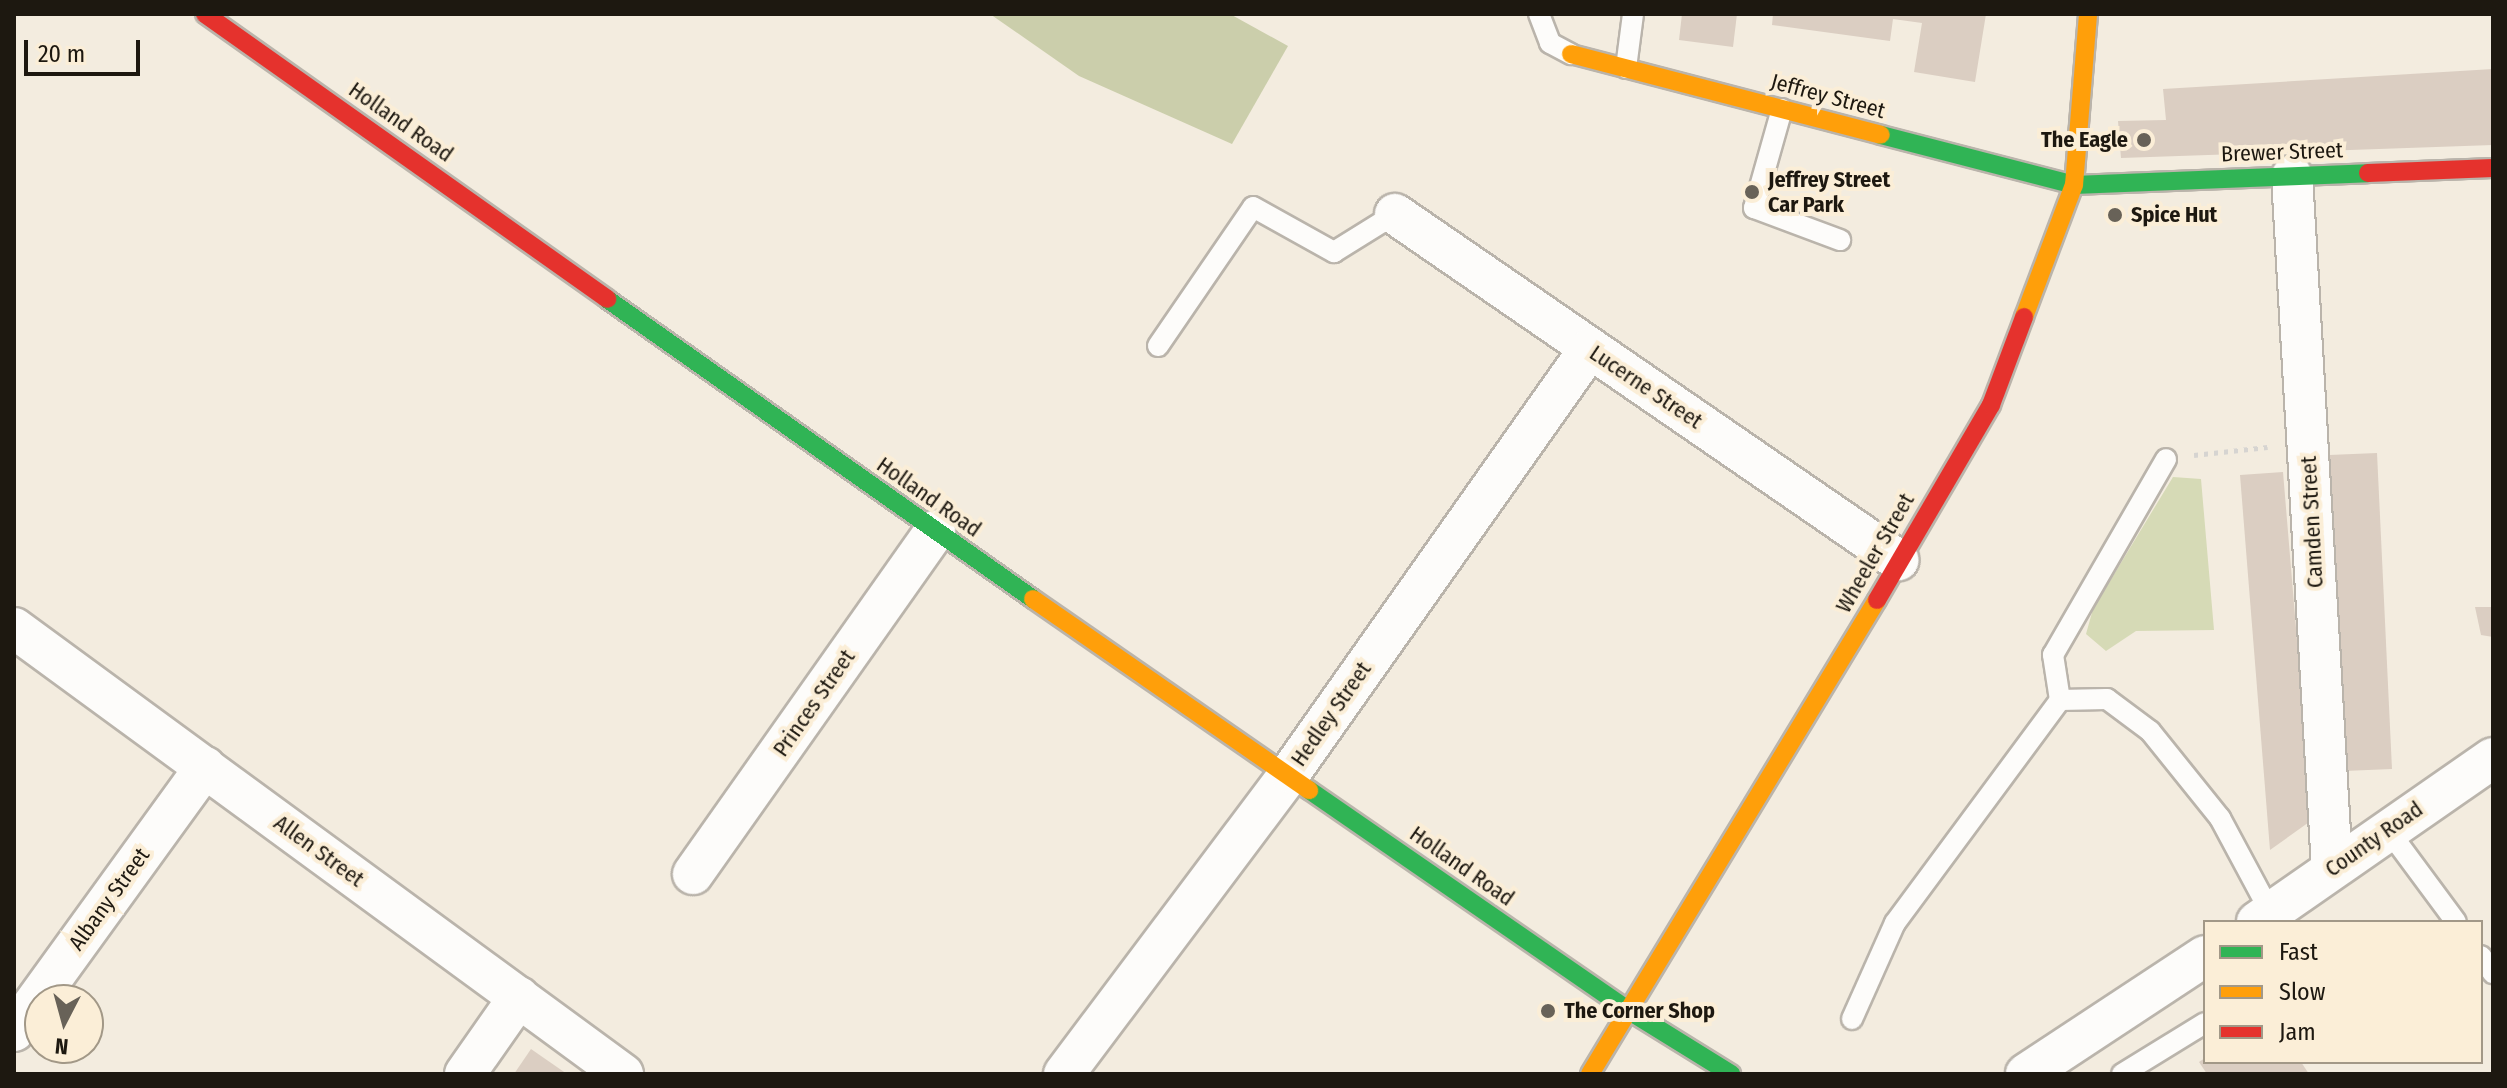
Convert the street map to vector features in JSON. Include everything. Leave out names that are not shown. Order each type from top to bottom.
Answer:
[{"type":"street","name":"Holland Road","points":[[205,14],[935,531],[1290,773],[1631,1012],[1731,1074]]},
{"type":"street","name":"Wheeler Street","points":[[1590,1074],[1792,747],[1898,560],[1991,405],[2074,185],[2088,14]]},
{"type":"street","name":"Jeffrey Street","points":[[1571,54],[2074,185]]},
{"type":"street","name":"Brewer Street","points":[[2074,185],[2493,168]]},
{"type":"street","name":"Camden Street","points":[[2292,176],[2332,868]]},
{"type":"street","name":"Lucerne Street","points":[[1395,214],[1898,560]]},
{"type":"street","name":"Hedley Street","points":[[1064,1074],[1290,773],[1590,348]]},
{"type":"street","name":"Princes Street","points":[[693,874],[935,531]]},
{"type":"street","name":"Allen Street","points":[[14,628],[623,1074]]},
{"type":"street","name":"County Road","points":[[2264,917],[2493,758]]},
{"type":"street","name":"Albany Street","points":[[14,1031],[205,767]]},
{"type":"street","points":[[2026,1074],[2203,957]]},
{"type":"street","points":[[465,1074],[519,997]]},
{"type":"lane","points":[[1539,14],[1550,43],[1571,54]]},
{"type":"lane","points":[[1626,68],[1633,14]]},
{"type":"lane","points":[[1782,109],[1754,208],[1840,240]]},
{"type":"lane","points":[[1158,346],[1253,207],[1334,252],[1395,214]]},
{"type":"lane","points":[[1852,1019],[1895,923],[2060,700],[2053,655],[2166,459]]},
{"type":"lane","points":[[2060,700],[2107,699],[2150,731],[2220,818],[2264,917]]},
{"type":"lane","points":[[2388,830],[2455,920]]},
{"type":"lane","points":[[2122,1074],[2203,1024]]},
{"type":"path","points":[[2166,459],[2309,460]]},
{"type":"green space","points":[[990,14],[1230,14],[1288,46],[1232,144],[1079,76]]},
{"type":"green space","points":[[2173,477],[2201,479],[2214,630],[2136,631],[2106,651],[2086,634],[2093,609]]},
{"type":"building","points":[[1682,14],[1737,14],[1733,47],[1679,40]]},
{"type":"building","points":[[1773,14],[1986,14],[1975,82],[1914,72],[1922,23],[1893,19],[1890,41],[1772,25]]},
{"type":"building","points":[[2493,69],[2493,145],[2121,158],[2118,121],[2166,120],[2163,89]]},
{"type":"building","points":[[2377,453],[2392,769],[2344,771],[2329,455]]},
{"type":"building","points":[[2283,472],[2312,820],[2270,850],[2240,475]]},
{"type":"building","points":[[2475,607],[2493,607],[2493,637],[2481,635]]},
{"type":"building","points":[[531,1049],[567,1074],[514,1074]]},
{"type":"building","points":[[2203,1059],[2203,1064],[2302,1064],[2309,1074],[2207,1074],[2199,1062]]},
{"type":"traffic: fast","points":[[1881,135],[2074,185],[2368,173]]},
{"type":"traffic: fast","points":[[607,299],[1033,599]]},
{"type":"traffic: fast","points":[[1309,790],[1631,1012],[1731,1074]]},
{"type":"traffic: slow","points":[[2024,317],[2074,185],[2088,14]]},
{"type":"traffic: slow","points":[[1571,54],[1881,135]]},
{"type":"traffic: slow","points":[[1033,599],[1309,790]]},
{"type":"traffic: slow","points":[[1590,1074],[1877,600]]},
{"type":"traffic: jam","points":[[205,14],[607,299]]},
{"type":"traffic: jam","points":[[2368,173],[2493,168]]},
{"type":"traffic: jam","points":[[1877,600],[1991,405],[2024,317]]},
{"type":"place","name":"The Eagle","points":[[2144,140]]},
{"type":"place","name":"Jeffrey Street Car Park","points":[[1752,192]]},
{"type":"place","name":"Spice Hut","points":[[2115,215]]},
{"type":"place","name":"The Corner Shop","points":[[1548,1011]]}]
